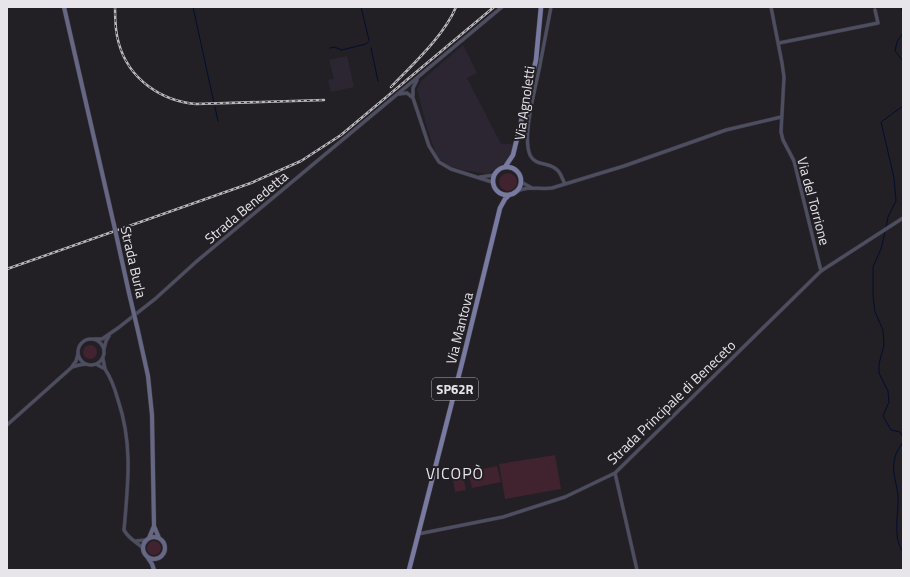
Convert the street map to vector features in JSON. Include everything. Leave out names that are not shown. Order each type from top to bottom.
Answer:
[{"type":"main road","name":"Strada Burla","points":[[64,7],[148,376],[152,415],[154,526],[159,538],[164,542],[165,549],[162,555],[157,559],[154,570]]},
{"type":"main road","points":[[492,182],[494,175],[498,170],[505,167],[513,155],[536,60],[541,7]]},
{"type":"main road","points":[[498,192],[509,195],[519,189],[521,182],[520,174],[516,169],[513,155]]},
{"type":"main road","points":[[505,167],[516,169]]},
{"type":"main road","name":"Via Mantova","points":[[409,570],[500,208],[498,192],[493,186],[492,182]]},
{"type":"main road","name":"Via Mantova","points":[[500,208],[509,195]]},
{"type":"main road","name":"Strada Burla","points":[[154,526],[143,548],[145,555],[148,557],[154,570]]},
{"type":"main road","points":[[148,539],[155,537],[159,538]]},
{"type":"main road","points":[[148,557],[157,559]]},
{"type":"street","name":"Strada Benedetta","points":[[7,425],[71,368],[76,361],[81,343],[88,338],[102,339],[111,334],[502,7]]},
{"type":"street","name":"Via Agnoletti","points":[[551,7],[531,108],[528,140],[530,156],[541,164],[557,169],[565,184]]},
{"type":"street","name":"Via del Torrione","points":[[771,7],[779,43],[784,77],[781,132],[783,140],[794,162],[821,271]]},
{"type":"street","points":[[779,43],[878,23],[875,10]]},
{"type":"street","name":"Strada Benedetta","points":[[395,96],[402,93],[407,93],[413,88],[414,83],[420,76]]},
{"type":"street","points":[[411,83],[407,88],[407,93],[413,98]]},
{"type":"street","points":[[413,88],[413,98],[429,146],[439,162],[451,169],[492,182]]},
{"type":"street","points":[[516,192],[532,188],[544,189],[565,184],[624,166],[726,130],[781,117]]},
{"type":"street","points":[[480,177],[494,175]]},
{"type":"street","points":[[521,182],[532,188]]},
{"type":"street","name":"Strada Principale di Beneceto","points":[[418,534],[503,518],[565,497],[615,473],[821,271],[903,218]]},
{"type":"street","name":"Strada Benedetta","points":[[111,334],[106,341],[103,358],[105,369],[115,390],[123,414],[126,433],[129,479],[124,530],[128,537],[135,541]]},
{"type":"street","points":[[94,339],[101,342],[104,349]]},
{"type":"street","points":[[78,354],[79,358],[86,364]]},
{"type":"street","points":[[103,358],[96,364],[105,369]]},
{"type":"street","name":"Strada Benedetta","points":[[71,368],[79,365],[96,364]]},
{"type":"street","points":[[615,473],[637,570]]},
{"type":"street","points":[[135,541],[148,539]]},
{"type":"street","points":[[135,541],[143,548]]},
{"type":"shaded area","points":[[463,45],[477,73],[467,78],[501,144],[512,144],[513,146],[511,156],[507,161],[488,174],[449,166],[437,157],[427,128],[417,89],[422,80]]},
{"type":"shaded area","points":[[347,56],[354,87],[331,92],[328,80],[334,79],[329,60]]},
{"type":"shaded area","points":[[504,173],[512,173],[517,178],[515,189],[512,191],[504,191],[499,186],[499,178]]},
{"type":"shaded area","points":[[87,345],[93,345],[97,349],[97,355],[93,359],[87,359],[83,355],[83,349]]},
{"type":"shaded area","points":[[555,455],[561,489],[505,499],[499,464]]},
{"type":"shaded area","points":[[497,466],[501,482],[472,488],[468,472]]},
{"type":"shaded area","points":[[462,471],[466,490],[455,492],[452,473]]},
{"type":"shaded area","points":[[154,541],[159,543],[161,548],[159,553],[154,555],[149,553],[147,548],[149,543]]},
{"type":"waterway","points":[[193,7],[214,103]]},
{"type":"waterway","points":[[361,7],[369,40]]},
{"type":"waterway","points":[[901,7],[903,13]]},
{"type":"waterway","points":[[903,33],[897,42],[895,51],[903,61]]},
{"type":"waterway","points":[[330,48],[334,47],[342,50],[366,44],[369,41]]},
{"type":"waterway","points":[[371,48],[378,81]]},
{"type":"waterway","points":[[886,228],[888,217],[896,201],[894,178],[881,122],[903,106]]},
{"type":"waterway","points":[[215,107],[218,121]]},
{"type":"waterway","points":[[885,232],[881,249],[873,267],[873,296],[875,312],[883,330],[884,345],[879,364],[879,373],[888,391],[889,402],[883,416],[891,430],[900,432],[903,437]]},
{"type":"waterway","points":[[903,442],[896,454],[894,466],[898,496],[897,532],[903,552]]},
{"type":"railway","points":[[115,7],[118,39],[124,57],[130,68],[139,78],[159,93],[183,102],[196,104],[324,100]]},
{"type":"railway","points":[[391,87],[418,60],[436,39],[451,18],[456,7]]},
{"type":"railway","points":[[7,269],[251,183],[301,161],[341,135],[494,7]]},
{"type":"district","name":"VICOPÒ","points":[[455,473]]}]
